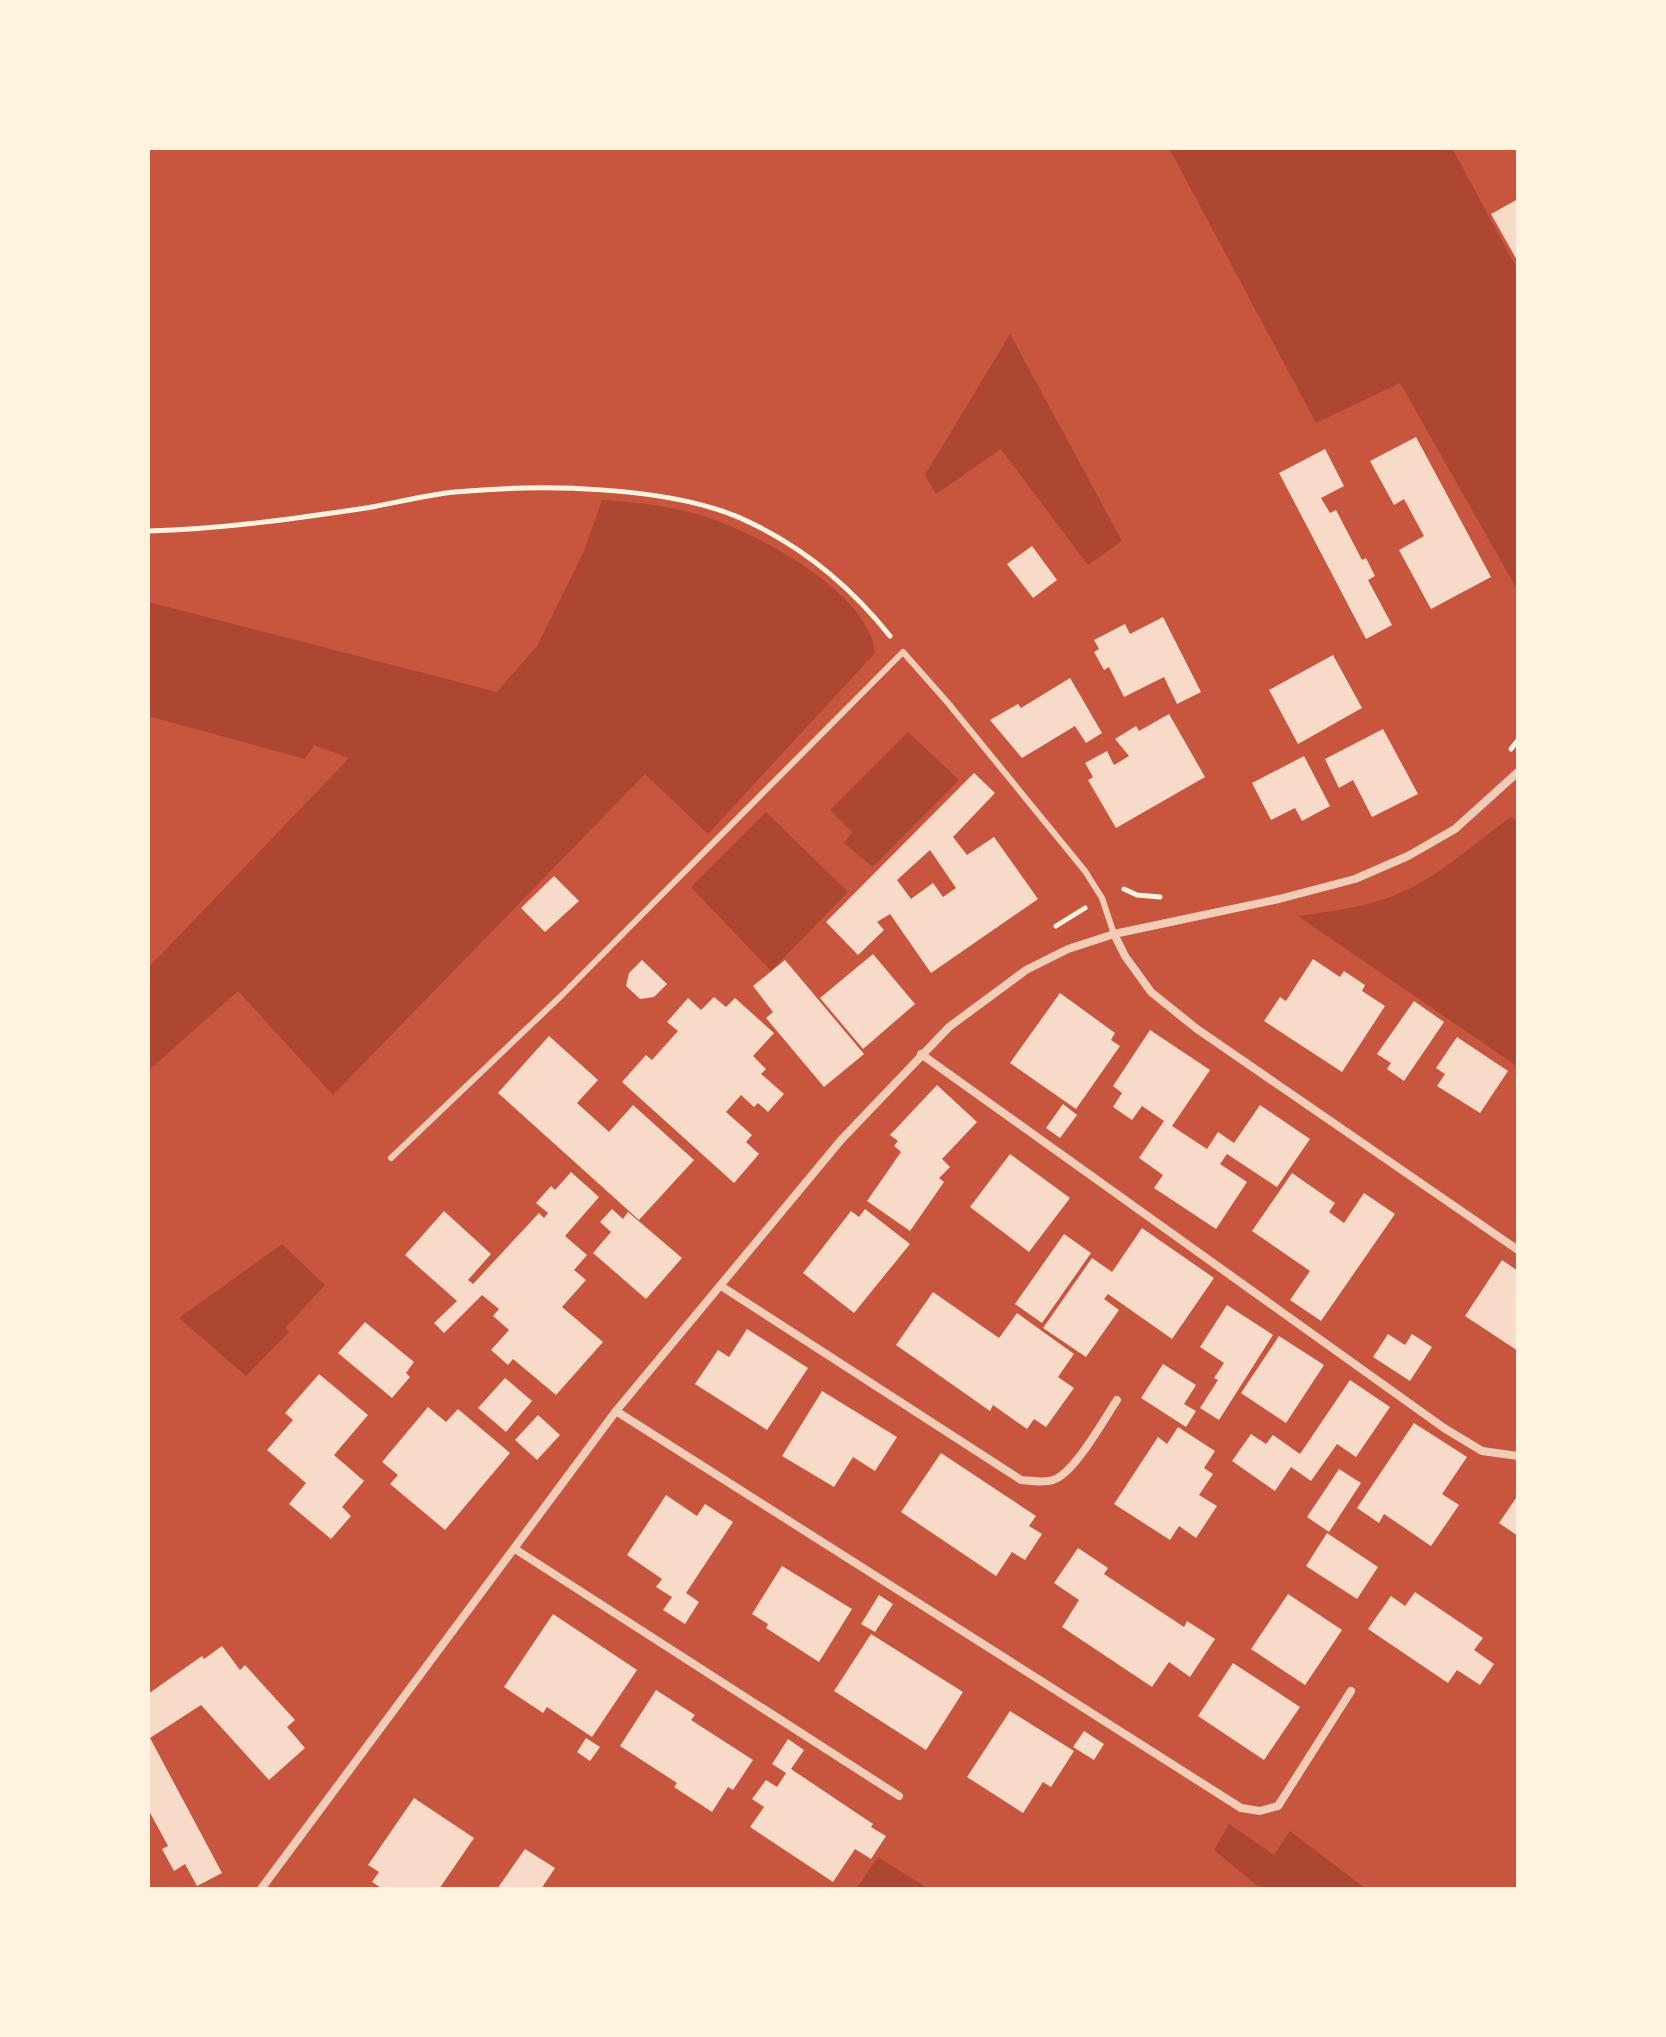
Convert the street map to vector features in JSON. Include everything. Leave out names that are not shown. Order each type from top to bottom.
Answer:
[{"type":"street","points":[[261,1889],[616,1411],[841,1140],[921,1054],[959,1019],[1026,970],[1068,949],[1114,934],[1279,899],[1355,879],[1408,856],[1455,829],[1518,772]]},
{"type":"street","points":[[1114,934],[1125,956],[1151,992],[1197,1029],[1518,1250]]},
{"type":"street","points":[[921,1054],[1444,1428],[1482,1451],[1518,1456]]},
{"type":"street","points":[[721,1286],[1021,1480],[1041,1482],[1057,1479],[1072,1466],[1117,1400]]},
{"type":"street","points":[[616,1411],[1241,1808],[1260,1811],[1278,1806],[1351,1691]]},
{"type":"street","points":[[515,1549],[899,1796]]},
{"type":"lane","points":[[391,1158],[573,984],[903,652],[1025,795],[1085,871],[1102,898],[1114,934]]},
{"type":"path","points":[[148,531],[200,530],[276,521],[454,492],[602,490],[661,497],[747,521],[794,547],[831,573],[868,609],[903,652]]},
{"type":"path","points":[[1501,759],[1518,740]]},
{"type":"path","points":[[1048,931],[1119,886],[1137,895],[1163,897]]},
{"type":"shaded area","points":[[1169,148],[1452,148],[1518,270],[1518,591],[1400,383],[1316,423]]},
{"type":"shaded area","points":[[1010,334],[1122,541],[1088,565],[1001,449],[936,494],[925,475]]},
{"type":"shaded area","points":[[602,500],[648,504],[693,513],[716,520],[773,547],[830,585],[852,607],[868,630],[875,653],[708,834],[645,774],[333,1095],[238,991],[148,1071],[148,968],[349,758],[314,745],[305,759],[148,716],[148,602],[497,692],[537,646],[584,551]]},
{"type":"shaded area","points":[[908,732],[959,780],[873,867],[844,843],[852,832],[830,810]]},
{"type":"shaded area","points":[[766,812],[848,892],[771,971],[691,887]]},
{"type":"shaded area","points":[[1511,817],[1518,822],[1518,1067],[1298,916],[1364,905],[1402,892],[1444,868]]},
{"type":"shaded area","points":[[282,1244],[325,1285],[285,1328],[289,1332],[246,1376],[179,1318]]},
{"type":"shaded area","points":[[1229,1824],[1274,1855],[1290,1831],[1366,1889],[1261,1889],[1214,1850]]},
{"type":"shaded area","points":[[878,1857],[929,1889],[856,1889]]},
{"type":"building","points":[[1518,199],[1518,262],[1491,214]]},
{"type":"building","points":[[1416,437],[1491,577],[1431,609],[1399,550],[1424,536],[1404,499],[1394,505],[1370,461]]},
{"type":"building","points":[[1325,449],[1344,486],[1321,498],[1330,513],[1336,510],[1362,560],[1366,558],[1375,576],[1368,580],[1392,625],[1366,639],[1279,473]]},
{"type":"building","points":[[1032,546],[1057,580],[1033,598],[1007,564]]},
{"type":"building","points":[[1163,617],[1201,692],[1177,704],[1164,677],[1124,697],[1109,667],[1104,670],[1094,652],[1099,649],[1094,640],[1125,624],[1130,634]]},
{"type":"building","points":[[1333,655],[1362,708],[1298,744],[1269,690]]},
{"type":"building","points":[[1070,678],[1102,733],[1086,743],[1075,726],[1022,758],[990,720],[1018,704],[1021,708]]},
{"type":"building","points":[[1169,714],[1205,777],[1116,828],[1088,780],[1093,777],[1085,763],[1107,751],[1114,765],[1129,756],[1115,739],[1136,726],[1139,731]]},
{"type":"building","points":[[1383,729],[1418,794],[1372,817],[1353,780],[1339,788],[1325,759]]},
{"type":"building","points":[[1304,756],[1330,806],[1302,821],[1295,808],[1271,820],[1252,783]]},
{"type":"building","points":[[974,773],[995,793],[953,837],[967,855],[994,837],[1038,899],[931,973],[890,914],[877,922],[884,930],[858,955],[826,922]],"holes":[[[930,850],[956,888],[943,897],[933,883],[911,899],[897,880]]]},
{"type":"building","points":[[554,876],[579,901],[545,932],[521,908]]},
{"type":"building","points":[[873,954],[915,1004],[863,1049],[820,998]]},
{"type":"building","points":[[1313,959],[1340,977],[1344,971],[1365,985],[1362,991],[1385,1006],[1342,1072],[1264,1021],[1280,997],[1286,1001]]},
{"type":"building","points":[[642,960],[667,984],[654,997],[640,999],[626,986],[629,973]]},
{"type":"building","points":[[785,960],[864,1054],[824,1087],[766,1018],[773,1012],[753,986]]},
{"type":"building","points":[[1060,993],[1115,1033],[1111,1040],[1120,1046],[1076,1109],[1010,1063]]},
{"type":"building","points":[[714,997],[726,1007],[735,998],[774,1033],[753,1056],[766,1069],[761,1074],[784,1094],[768,1112],[758,1103],[754,1107],[741,1095],[726,1112],[752,1135],[746,1142],[759,1154],[734,1183],[622,1082],[646,1055],[652,1060],[678,1031],[667,1022],[688,998],[701,1010]]},
{"type":"building","points":[[1414,1001],[1444,1022],[1404,1081],[1387,1069],[1391,1063],[1377,1054]]},
{"type":"building","points":[[1150,1030],[1210,1070],[1172,1126],[1207,1149],[1218,1132],[1234,1143],[1260,1105],[1310,1139],[1277,1187],[1227,1154],[1220,1164],[1247,1182],[1216,1229],[1154,1188],[1163,1175],[1139,1158],[1164,1121],[1142,1106],[1132,1120],[1113,1107],[1122,1093],[1113,1086]]},
{"type":"building","points":[[549,1036],[598,1080],[577,1103],[609,1132],[633,1105],[694,1160],[639,1220],[498,1093]]},
{"type":"building","points":[[1457,1037],[1508,1071],[1480,1113],[1437,1086],[1445,1074],[1436,1068]]},
{"type":"building","points":[[937,1085],[977,1122],[942,1159],[950,1167],[939,1178],[944,1182],[910,1231],[867,1201],[901,1152],[894,1146],[898,1141],[890,1135]]},
{"type":"building","points":[[1063,1104],[1077,1115],[1060,1138],[1046,1128]]},
{"type":"building","points":[[1010,1154],[1070,1198],[1029,1252],[970,1207]]},
{"type":"building","points":[[571,1172],[599,1197],[565,1236],[587,1255],[574,1270],[586,1280],[562,1307],[603,1342],[556,1395],[513,1359],[508,1365],[491,1350],[509,1330],[493,1316],[499,1309],[482,1295],[444,1333],[434,1323],[457,1301],[405,1255],[444,1211],[491,1254],[468,1280],[473,1284],[539,1213],[544,1218],[548,1213],[536,1203],[551,1186],[555,1190]]},
{"type":"building","points":[[1292,1173],[1335,1203],[1329,1212],[1344,1223],[1364,1193],[1395,1214],[1321,1321],[1290,1300],[1310,1271],[1252,1231]]},
{"type":"building","points":[[612,1209],[623,1219],[628,1212],[682,1258],[646,1299],[593,1253],[611,1232],[600,1222]]},
{"type":"building","points":[[865,1209],[910,1244],[854,1313],[803,1273],[851,1211],[859,1217]]},
{"type":"building","points":[[1142,1228],[1214,1278],[1172,1339],[1108,1294],[1104,1299],[1119,1310],[1086,1357],[1043,1328],[1092,1258],[1112,1272]]},
{"type":"building","points":[[1064,1234],[1091,1253],[1042,1323],[1015,1304]]},
{"type":"building","points":[[1502,1260],[1518,1271],[1518,1351],[1465,1316]]},
{"type":"building","points":[[933,1292],[999,1338],[1017,1313],[1074,1354],[1058,1377],[1074,1388],[1046,1427],[1034,1419],[1027,1429],[993,1405],[990,1411],[896,1345]]},
{"type":"building","points":[[1227,1305],[1273,1335],[1219,1420],[1200,1408],[1218,1380],[1214,1378],[1224,1363],[1200,1347]]},
{"type":"building","points":[[365,1322],[414,1362],[406,1373],[410,1377],[392,1398],[338,1353]]},
{"type":"building","points":[[747,1329],[808,1368],[767,1430],[695,1384],[718,1350],[729,1357]]},
{"type":"building","points":[[1388,1334],[1405,1345],[1412,1334],[1432,1347],[1410,1381],[1373,1357]]},
{"type":"building","points":[[1279,1336],[1324,1365],[1286,1423],[1241,1393]]},
{"type":"building","points":[[1163,1364],[1196,1385],[1184,1404],[1196,1411],[1186,1427],[1141,1398]]},
{"type":"building","points":[[319,1374],[368,1415],[334,1455],[364,1481],[342,1507],[351,1516],[331,1539],[289,1504],[306,1483],[267,1450],[293,1420],[285,1413]]},
{"type":"building","points":[[505,1378],[532,1401],[506,1432],[478,1408]]},
{"type":"building","points":[[1350,1380],[1390,1407],[1356,1457],[1337,1444],[1311,1481],[1291,1467],[1275,1491],[1232,1461],[1251,1434],[1266,1444],[1273,1435],[1300,1454]]},
{"type":"building","points":[[822,1391],[897,1437],[875,1471],[853,1457],[834,1487],[782,1456]]},
{"type":"building","points":[[428,1407],[446,1422],[458,1409],[510,1453],[445,1530],[390,1484],[398,1475],[382,1462]]},
{"type":"building","points":[[538,1415],[560,1435],[537,1460],[515,1440]]},
{"type":"building","points":[[1414,1423],[1467,1457],[1442,1494],[1459,1505],[1431,1546],[1384,1514],[1379,1523],[1357,1508]]},
{"type":"building","points":[[1178,1427],[1215,1451],[1204,1468],[1213,1474],[1199,1495],[1217,1506],[1196,1538],[1179,1526],[1170,1540],[1114,1504],[1158,1437],[1167,1444]]},
{"type":"building","points":[[941,1453],[1036,1516],[1029,1526],[1042,1534],[1025,1560],[1012,1552],[996,1576],[901,1512]]},
{"type":"building","points":[[1339,1469],[1361,1483],[1329,1532],[1307,1517]]},
{"type":"building","points":[[666,1495],[697,1516],[705,1504],[733,1522],[686,1593],[699,1602],[685,1624],[663,1610],[672,1597],[656,1587],[662,1579],[627,1555]]},
{"type":"building","points":[[1518,1495],[1518,1536],[1499,1523]]},
{"type":"building","points":[[1327,1533],[1378,1567],[1357,1599],[1306,1566]]},
{"type":"building","points":[[1078,1548],[1108,1568],[1104,1574],[1184,1627],[1187,1621],[1215,1639],[1190,1677],[1169,1662],[1152,1687],[1062,1627],[1079,1600],[1054,1583]]},
{"type":"building","points":[[782,1566],[852,1609],[819,1662],[766,1628],[768,1624],[752,1614]]},
{"type":"building","points":[[1415,1592],[1483,1638],[1474,1650],[1494,1664],[1480,1685],[1457,1670],[1448,1683],[1368,1629],[1391,1596],[1405,1606]]},
{"type":"building","points":[[1288,1594],[1342,1630],[1305,1685],[1251,1649]]},
{"type":"building","points":[[879,1595],[893,1604],[875,1632],[861,1624]]},
{"type":"building","points":[[553,1614],[637,1670],[592,1737],[547,1707],[543,1713],[504,1687]]},
{"type":"building","points":[[871,1634],[963,1692],[926,1750],[834,1691]]},
{"type":"building","points":[[222,1646],[240,1670],[245,1665],[295,1720],[287,1727],[305,1748],[269,1780],[201,1705],[150,1738],[222,1873],[197,1886],[185,1864],[174,1871],[162,1849],[168,1846],[148,1809],[148,1694],[202,1656],[204,1659]]},
{"type":"building","points":[[1233,1663],[1300,1707],[1264,1760],[1198,1716]]},
{"type":"building","points":[[656,1690],[695,1715],[691,1720],[753,1760],[733,1790],[728,1787],[712,1812],[674,1787],[677,1783],[620,1746]]},
{"type":"building","points":[[1010,1711],[1074,1751],[1051,1787],[1043,1782],[1023,1813],[967,1777]]},
{"type":"building","points":[[1084,1731],[1104,1744],[1094,1760],[1073,1747]]},
{"type":"building","points":[[586,1738],[600,1747],[590,1761],[577,1752]]},
{"type":"building","points":[[788,1739],[804,1750],[791,1769],[886,1836],[871,1859],[855,1849],[833,1882],[750,1827],[764,1807],[752,1799],[766,1780],[777,1787],[786,1773],[772,1764]]},
{"type":"building","points":[[414,1798],[474,1838],[439,1889],[383,1889],[372,1882],[379,1872],[368,1865]]},
{"type":"building","points":[[525,1849],[555,1868],[541,1889],[497,1889]]}]
